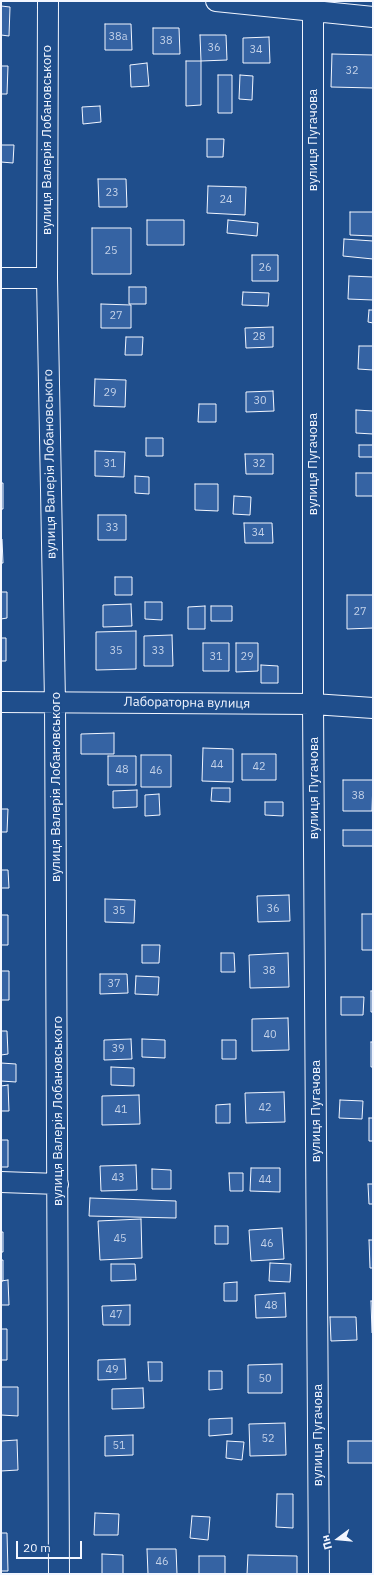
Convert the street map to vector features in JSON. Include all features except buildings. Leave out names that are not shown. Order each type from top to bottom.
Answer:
[{"type":"street","name":"вулиця Валерія Лобановського","points":[[48,1],[46,278],[55,702],[59,1574]]},
{"type":"street","points":[[216,1],[313,6],[373,17]]},
{"type":"street","name":"вулиця Пугачова","points":[[313,6],[313,704],[319,1574]]},
{"type":"street","points":[[1,278],[46,278]]},
{"type":"street","name":"Лабораторна вулиця","points":[[1,702],[313,704],[373,708]]},
{"type":"street","points":[[1,1182],[58,1184]]}]
